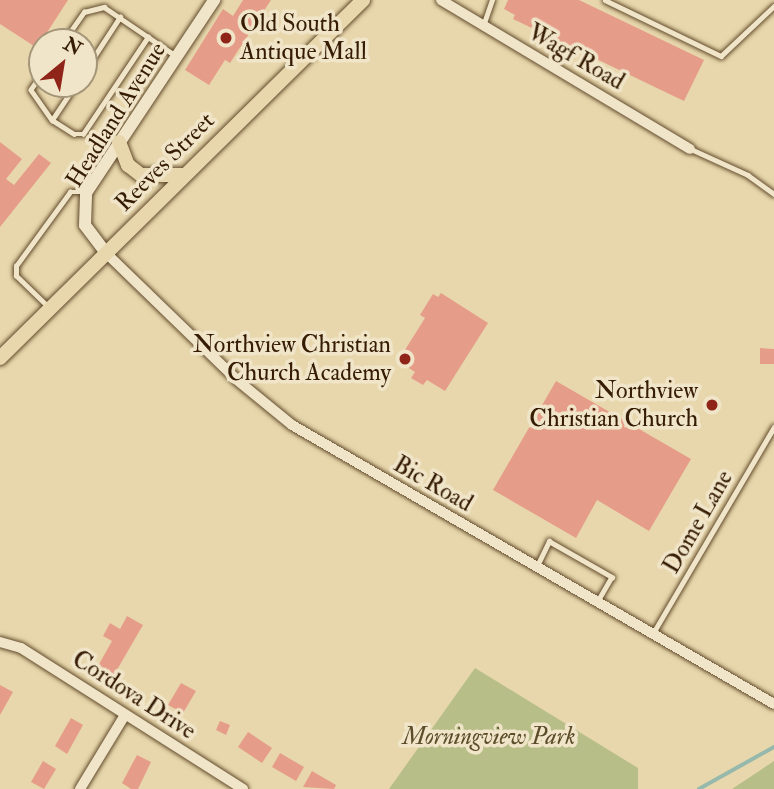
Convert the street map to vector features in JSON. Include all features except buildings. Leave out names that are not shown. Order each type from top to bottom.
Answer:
[{"type":"main road","name":"Headland Avenue","points":[[106,253],[85,225],[86,192],[214,0]]},
{"type":"main road","name":"Reeves Street","points":[[0,358],[363,0]]},
{"type":"main road","points":[[119,142],[128,165],[141,175],[184,175]]},
{"type":"street","name":"Wagf Road","points":[[441,0],[482,27],[690,149]]},
{"type":"street","name":"Bic Road","points":[[106,253],[237,380],[292,425],[536,569],[774,704]]},
{"type":"street","name":"Cordova Drive","points":[[0,642],[21,648],[243,789]]},
{"type":"street","points":[[80,789],[125,715]]},
{"type":"lane","points":[[482,27],[492,0]]},
{"type":"lane","points":[[605,0],[721,56],[774,6]]},
{"type":"lane","points":[[73,28],[84,12],[104,7],[176,57]]},
{"type":"lane","points":[[98,51],[120,18]]},
{"type":"lane","points":[[37,98],[52,120],[74,134],[83,134],[148,37]]},
{"type":"lane","points":[[52,120],[67,98]]},
{"type":"lane","points":[[690,149],[748,175],[774,194]]},
{"type":"lane","points":[[51,309],[16,276],[16,266],[70,191],[86,192]]},
{"type":"lane","name":"Dome Lane","points":[[652,635],[774,427]]},
{"type":"lane","points":[[536,569],[549,541],[611,576],[597,604]]},
{"type":"green space","name":"Morningview Park","points":[[475,668],[638,768],[638,789],[389,789]]},
{"type":"green space","points":[[774,761],[774,789],[732,789]]},
{"type":"waterway","points":[[699,789],[774,747]]},
{"type":"place","name":"Old South Antique Mall","points":[[226,38]]},
{"type":"place","name":"Northview Christian Church Academy","points":[[405,359]]},
{"type":"place","name":"Northview Christian Church","points":[[712,405]]}]
